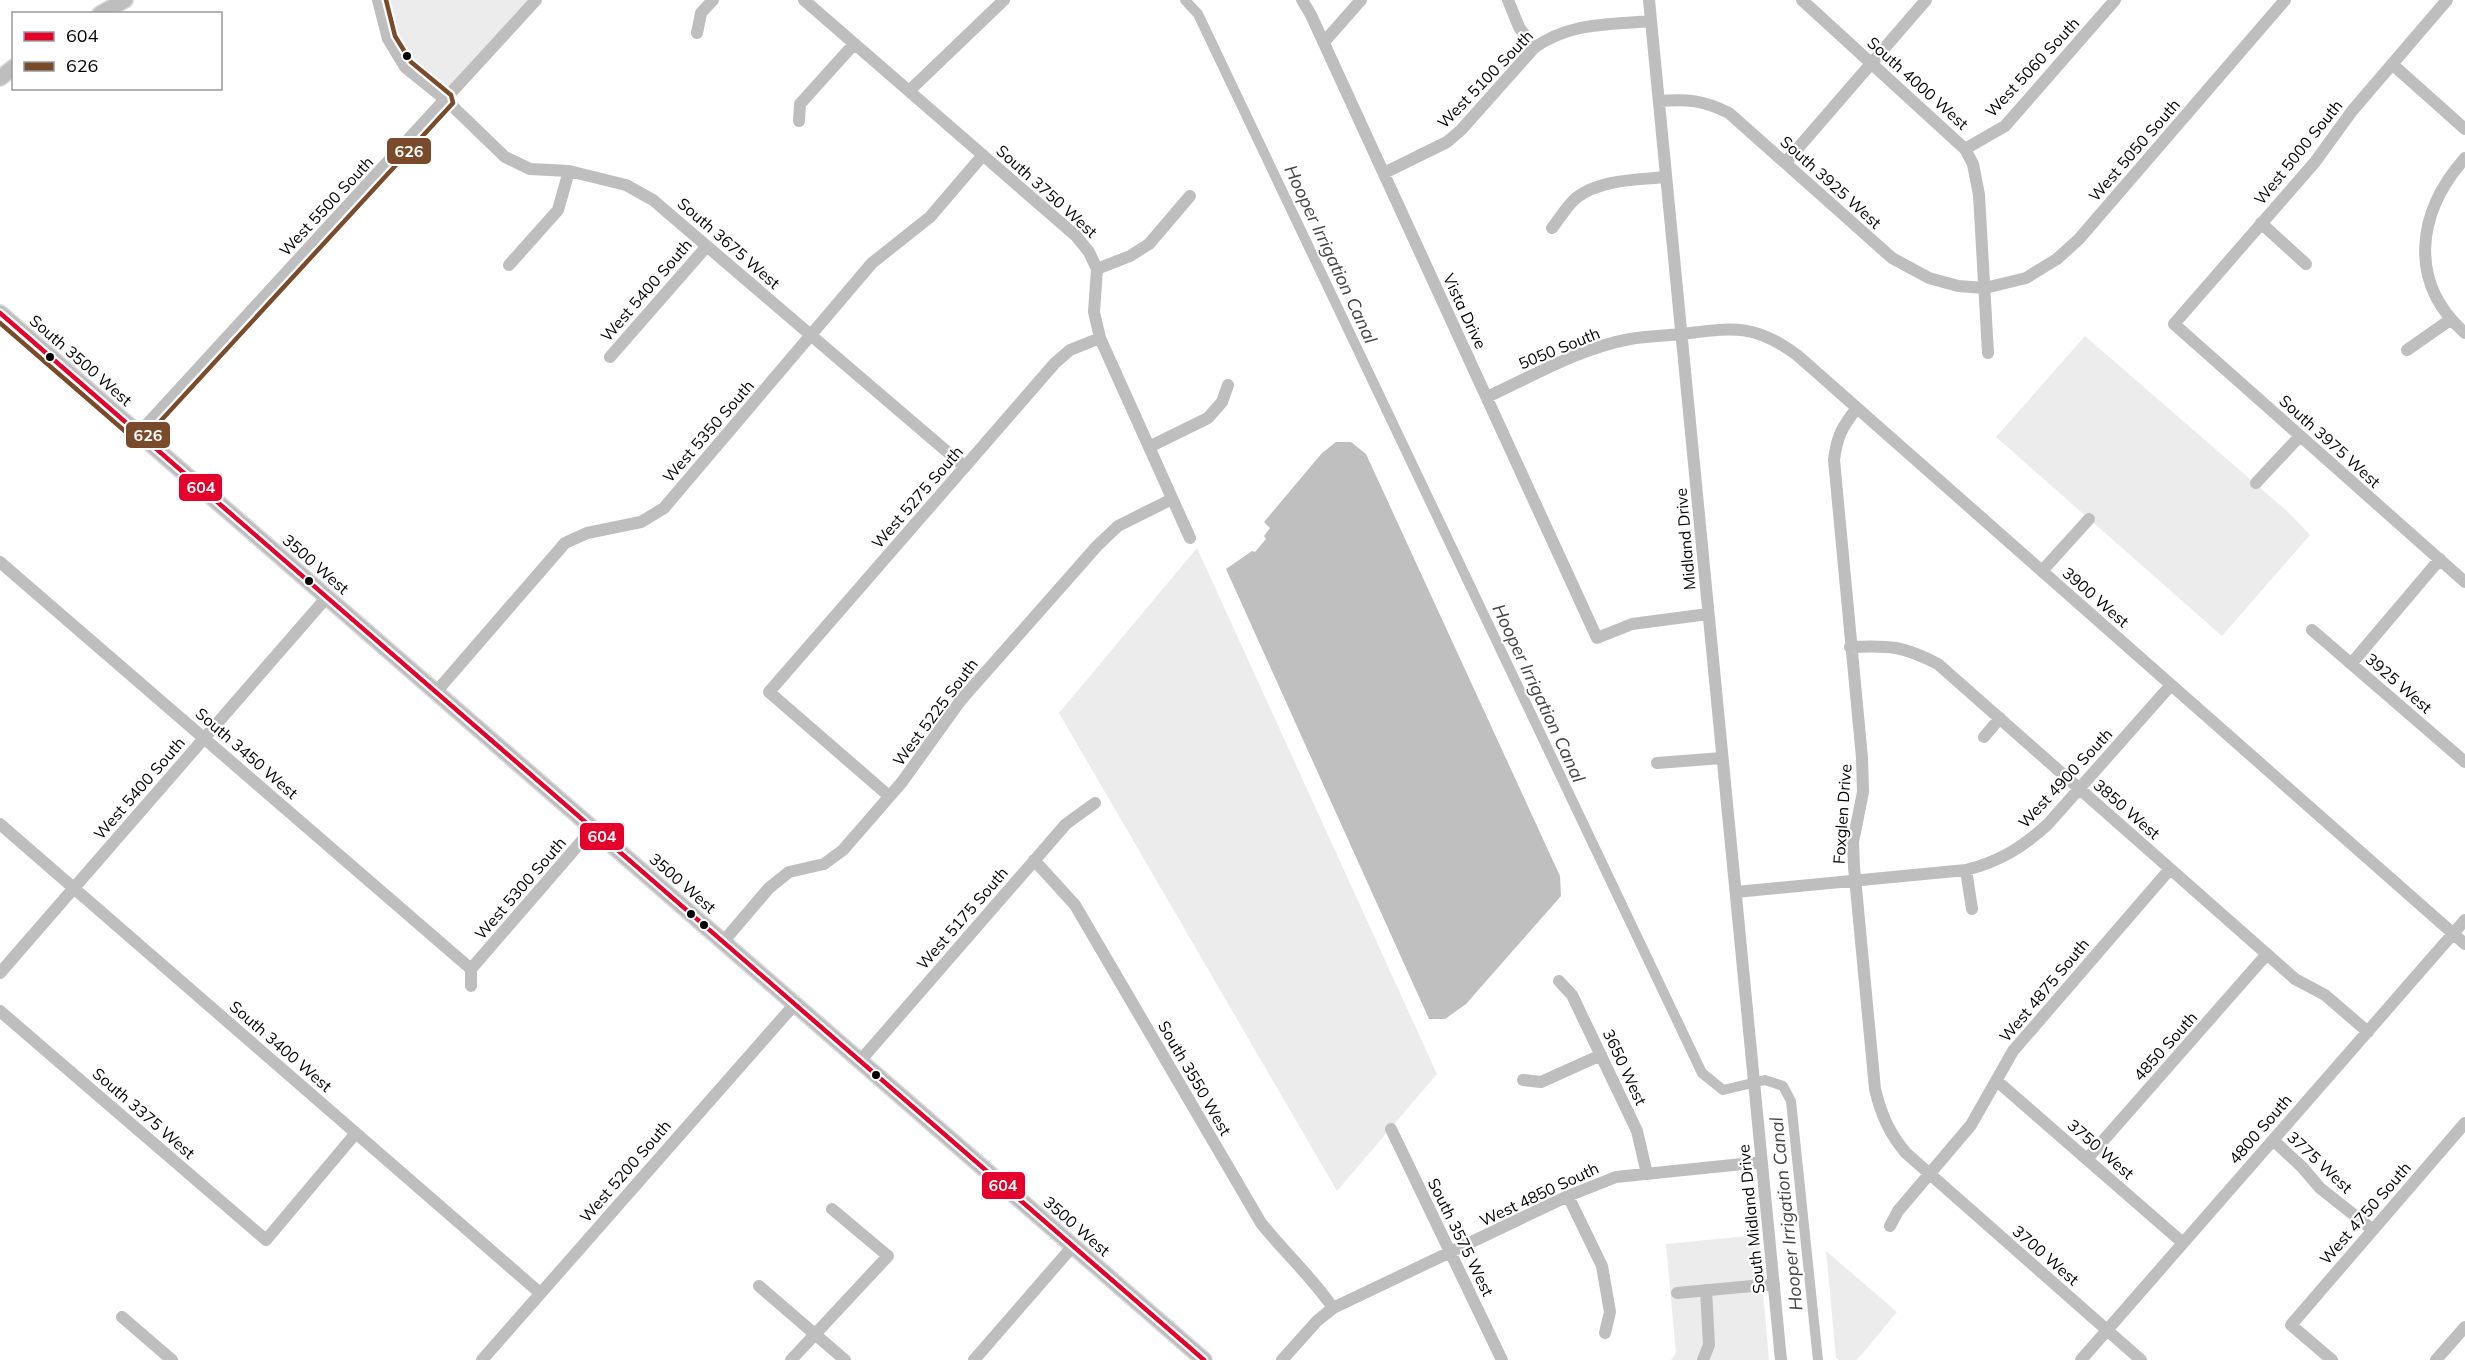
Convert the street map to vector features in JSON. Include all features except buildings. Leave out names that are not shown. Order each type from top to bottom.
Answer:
[{"type":"main road","points":[[104,12],[125,0]]},
{"type":"main road","points":[[0,78],[12,69]]},
{"type":"main road","name":"South 3500 West","points":[[0,313],[139,433]]},
{"type":"main road","name":"3500 West","points":[[139,433],[1204,1360]]},
{"type":"street","name":"South 3675 West","points":[[378,0],[388,39],[405,68],[446,100],[505,157],[530,169],[569,171],[626,185],[653,200],[965,467]]},
{"type":"street","name":"West 5500 South","points":[[139,433],[536,0]]},
{"type":"street","points":[[697,33],[701,13],[712,0]]},
{"type":"street","name":"South 3750 West","points":[[804,0],[1076,236],[1089,252],[1097,269]]},
{"type":"street","points":[[909,91],[1004,0]]},
{"type":"street","name":"Vista Drive","points":[[1302,0],[1324,42],[1597,638],[1632,624],[1708,614]]},
{"type":"street","points":[[1324,42],[1361,0]]},
{"type":"street","points":[[1508,0],[1519,27],[1534,48]]},
{"type":"street","name":"Midland Drive","points":[[1649,0],[1754,1075]]},
{"type":"street","name":"South 4000 West","points":[[1802,0],[1965,149],[1973,164],[1979,195],[1988,353]]},
{"type":"street","points":[[1786,162],[1926,0]]},
{"type":"street","name":"West 5060 South","points":[[1965,149],[2005,126],[2115,0]]},
{"type":"street","name":"West 5050 South","points":[[1985,288],[2026,278],[2057,260],[2079,239],[2285,0]]},
{"type":"street","name":"West 5000 South","points":[[2174,324],[2315,162],[2352,111],[2447,0]]},
{"type":"street","name":"West 5100 South","points":[[1384,173],[1447,142],[1461,130],[1534,48],[1548,38],[1564,30],[1651,21]]},
{"type":"street","points":[[798,121],[800,104],[854,44]]},
{"type":"street","points":[[2392,64],[2465,129]]},
{"type":"street","name":"South 3925 West","points":[[1659,100],[1687,99],[1709,103],[1729,113],[1892,258],[1929,278],[1958,286],[1985,288]]},
{"type":"street","name":"West 5350 South","points":[[436,692],[565,543],[587,533],[641,522],[664,508],[872,263],[930,217],[983,155]]},
{"type":"street","points":[[2465,158],[2448,177],[2434,201],[2427,228],[2425,255],[2437,302],[2450,320],[2465,333]]},
{"type":"street","points":[[509,266],[558,210],[569,171]]},
{"type":"street","points":[[1552,228],[1575,199],[1592,189],[1609,184],[1666,177]]},
{"type":"street","points":[[1190,196],[1149,244],[1130,256],[1097,269],[1094,312],[1100,338],[1190,538]]},
{"type":"street","points":[[2261,224],[2306,264]]},
{"type":"street","name":"West 5400 South","points":[[610,357],[707,246]]},
{"type":"street","points":[[2407,350],[2450,320]]},
{"type":"street","name":"South 3975 West","points":[[2174,324],[2465,582]]},
{"type":"street","name":"3900 West","points":[[1682,334],[1719,329],[1742,329],[1761,333],[1777,340],[1797,355],[2465,944]]},
{"type":"street","name":"5050 South","points":[[1487,397],[1589,350],[1631,339],[1682,334]]},
{"type":"street","name":"West 5275 South","points":[[889,796],[769,692],[1055,363],[1070,350],[1100,338]]},
{"type":"street","points":[[1149,447],[1208,418],[1222,402],[1228,385]]},
{"type":"street","name":"Foxglen Drive","points":[[1857,408],[1836,441],[1834,460],[1863,780],[1863,792],[1853,842],[1855,881],[1875,1089],[1891,1136],[1906,1154],[1929,1174]]},
{"type":"street","points":[[2256,483],[2300,436]]},
{"type":"street","name":"West 5225 South","points":[[723,942],[769,888],[789,872],[824,864],[843,850],[902,782],[961,700],[1097,546],[1118,526],[1172,499]]},
{"type":"street","points":[[2042,571],[2089,519]]},
{"type":"street","points":[[2351,664],[2439,560]]},
{"type":"street","name":"South 3450 West","points":[[0,561],[471,969]]},
{"type":"street","name":"West 5400 South","points":[[0,973],[327,597]]},
{"type":"street","name":"3925 West","points":[[2312,630],[2465,762]]},
{"type":"street","name":"3850 West","points":[[1850,647],[1886,645],[1910,650],[1938,664],[2295,979],[2325,995],[2368,1032]]},
{"type":"street","name":"West 4900 South","points":[[1736,892],[1966,870],[1990,864],[2029,841],[2048,824],[2171,685]]},
{"type":"street","points":[[1984,737],[2000,718]]},
{"type":"street","points":[[1657,763],[1722,758]]},
{"type":"street","name":"West 5175 South","points":[[860,1061],[1066,824],[1095,803]]},
{"type":"street","name":"South 3400 West","points":[[0,824],[540,1293]]},
{"type":"street","name":"West 5300 South","points":[[471,969],[593,828]]},
{"type":"street","name":"South 3550 West","points":[[1034,860],[1075,905],[1261,1223],[1282,1250],[1323,1293],[1333,1308]]},
{"type":"street","name":"West 4875 South","points":[[1890,1226],[1898,1211],[1971,1125],[2013,1051],[2170,868]]},
{"type":"street","points":[[1966,870],[1972,909]]},
{"type":"street","name":"4800 South","points":[[2081,1360],[2465,920]]},
{"type":"street","name":"4850 South","points":[[2087,1159],[2267,954]]},
{"type":"street","points":[[471,969],[471,986]]},
{"type":"street","name":"3650 West","points":[[1559,981],[1572,995],[1637,1131],[1647,1174]]},
{"type":"street","name":"West 5200 South","points":[[482,1360],[794,1005]]},
{"type":"street","name":"South 3375 West","points":[[0,1011],[266,1240],[356,1133]]},
{"type":"street","points":[[1522,1080],[1541,1082],[1601,1055]]},
{"type":"street","name":"South Midland Drive","points":[[1754,1075],[1781,1360]]},
{"type":"street","name":"3750 West","points":[[1997,1082],[2183,1243]]},
{"type":"street","name":"West 4750 South","points":[[2332,1360],[2291,1325],[2465,1123]]},
{"type":"street","name":"South 3575 West","points":[[1390,1129],[1502,1360]]},
{"type":"street","name":"3775 West","points":[[2273,1140],[2302,1167],[2320,1188],[2373,1230]]},
{"type":"street","name":"West 4850 South","points":[[1333,1308],[1568,1196],[1616,1177],[1762,1162]]},
{"type":"street","name":"3700 West","points":[[1929,1174],[2141,1360]]},
{"type":"street","points":[[1568,1196],[1602,1266],[1611,1312],[1605,1333]]},
{"type":"street","points":[[791,1360],[888,1256],[832,1209]]},
{"type":"street","points":[[974,1360],[1073,1246]]},
{"type":"street","points":[[1677,1293],[1774,1284]]},
{"type":"street","points":[[759,1286],[845,1360]]},
{"type":"street","points":[[1703,1360],[1709,1345],[1706,1290]]},
{"type":"street","points":[[1282,1360],[1317,1321],[1333,1308]]},
{"type":"street","points":[[122,1317],[172,1360]]},
{"type":"street","points":[[2436,1360],[2465,1327]]},
{"type":"shaded area","points":[[380,0],[532,0],[450,94],[410,59],[387,29]]},
{"type":"shaded area","points":[[2085,336],[2288,512],[2310,535],[2222,636],[1996,437]]},
{"type":"shaded area","points":[[1336,442],[1351,442],[1366,454],[1560,876],[1561,896],[1466,1004],[1445,1019],[1429,1019],[1226,569],[1252,551],[1255,552],[1266,539],[1264,536],[1270,528],[1264,522],[1322,453]]},
{"type":"shaded area","points":[[1197,548],[1437,1074],[1337,1191],[1059,713]]},
{"type":"shaded area","points":[[1758,1235],[1769,1360],[1671,1360],[1676,1353],[1666,1244]]},
{"type":"shaded area","points":[[1826,1251],[1897,1312],[1857,1360],[1836,1358]]},
{"type":"waterway","name":"Hooper Irrigation Canal","points":[[1185,0],[1198,14],[1702,1073],[1723,1090],[1765,1080],[1783,1086],[1791,1101],[1818,1360]]},
{"type":"transit line","name":"626","points":[[0,323],[134,439],[144,439],[453,103],[451,95],[411,62],[395,36],[386,0]]},
{"type":"transit line","name":"604","points":[[0,313],[1204,1360]]}]
